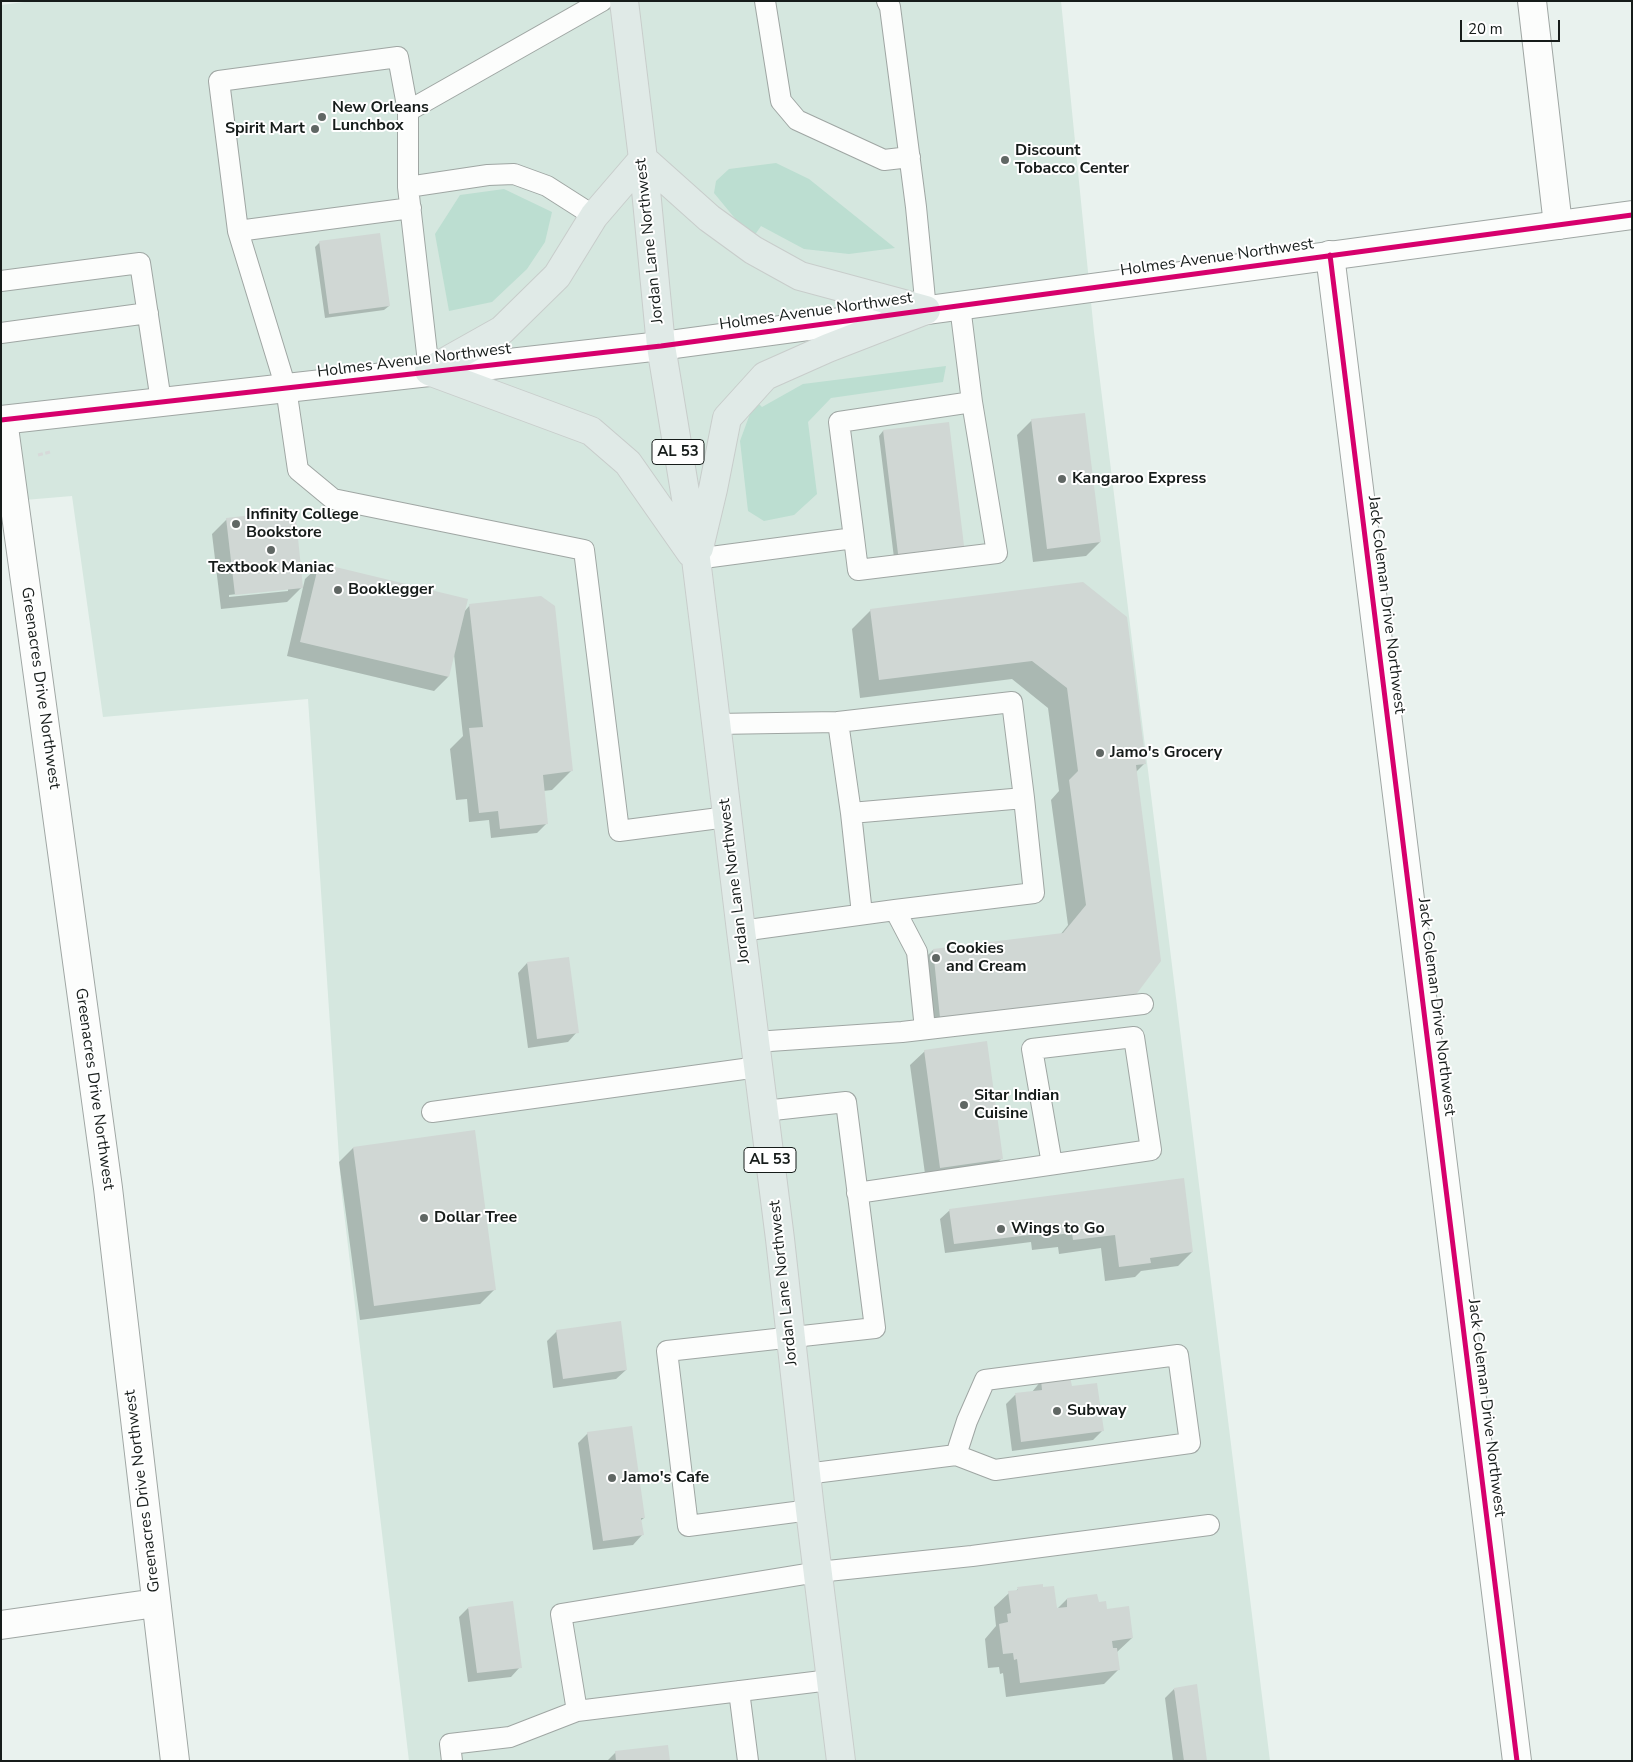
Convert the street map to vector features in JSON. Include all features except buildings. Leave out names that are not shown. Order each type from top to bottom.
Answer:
[{"type":"main road","name":"Jordan Lane Northwest","points":[[624,1],[643,159],[660,346],[696,559],[841,1761]]},
{"type":"main road","points":[[429,371],[502,330],[557,276],[594,216],[643,159],[709,218],[753,250],[800,276],[926,310]]},
{"type":"main road","points":[[696,559],[713,489],[727,418],[765,376],[828,348],[926,310]]},
{"type":"main road","points":[[429,371],[591,431],[628,464],[696,559]]},
{"type":"street","points":[[1532,1],[1558,225]]},
{"type":"street","name":"Holmes Avenue Northwest","points":[[2,420],[660,346],[1632,215]]},
{"type":"street","name":"Jack Coleman Drive Northwest","points":[[1330,255],[1517,1761]]},
{"type":"street","name":"Greenacres Drive Northwest","points":[[2,420],[108,1188],[174,1761]]},
{"type":"street","points":[[1,1625],[156,1603]]},
{"type":"lane","points":[[408,111],[602,1]]},
{"type":"lane","points":[[766,1],[781,101],[797,120],[884,160],[910,157]]},
{"type":"lane","points":[[887,1],[890,7],[910,157],[926,310]]},
{"type":"lane","points":[[429,371],[408,187],[408,111],[398,57],[219,81],[238,231],[286,388],[298,470],[333,499],[584,550],[618,831],[727,817]]},
{"type":"lane","points":[[408,187],[488,175],[514,174],[547,186],[594,216]]},
{"type":"lane","points":[[238,231],[411,208]]},
{"type":"lane","points":[[1,281],[140,263],[161,401]]},
{"type":"lane","points":[[960,306],[972,402],[997,554],[858,570],[839,422],[972,402]]},
{"type":"lane","points":[[1,333],[148,313]]},
{"type":"lane","points":[[696,559],[854,538]]},
{"type":"lane","points":[[716,724],[838,722],[1012,702],[1024,798],[1034,893],[740,931]]},
{"type":"lane","points":[[838,722],[851,813],[862,914]]},
{"type":"lane","points":[[851,813],[1024,798]]},
{"type":"lane","points":[[895,910],[917,952],[925,1029]]},
{"type":"lane","points":[[432,1112],[756,1055],[925,1029],[1143,1004]]},
{"type":"lane","points":[[858,1193],[1151,1150],[1134,1037],[1032,1049],[1052,1164]]},
{"type":"lane","points":[[764,1111],[846,1102],[875,1328],[667,1351],[688,1526],[810,1510]]},
{"type":"lane","points":[[806,1474],[956,1455],[995,1470],[1190,1443],[1178,1355],[985,1380],[967,1421],[956,1455]]},
{"type":"lane","points":[[577,1711],[561,1614],[818,1572],[972,1556],[1209,1525]]},
{"type":"lane","points":[[452,1761],[450,1744],[510,1738],[577,1711],[830,1680]]},
{"type":"lane","points":[[738,1691],[748,1761]]},
{"type":"shaded area","points":[[32,1],[1061,1],[1094,332],[1270,1761],[409,1761],[341,1187],[308,699],[103,717],[72,496],[1,502],[1,5]]},
{"type":"green space","points":[[776,163],[809,179],[895,248],[849,254],[804,249],[761,226],[752,239],[714,193],[716,181],[729,169]]},
{"type":"green space","points":[[504,189],[552,212],[545,242],[527,269],[492,302],[449,311],[435,234],[460,195]]},
{"type":"green space","points":[[946,366],[943,382],[831,398],[808,422],[817,494],[794,515],[764,521],[748,511],[740,441],[755,400],[762,407],[803,384]]},
{"type":"cycle path","points":[[1,420],[661,346],[1632,215]]},
{"type":"cycle path","points":[[1330,255],[1517,1761]]},
{"type":"place","name":"New Orleans Lunchbox","points":[[322,117]]},
{"type":"place","name":"Spirit Mart","points":[[315,129]]},
{"type":"place","name":"Discount Tobacco Center","points":[[1005,160]]},
{"type":"place","name":"Kangaroo Express","points":[[1062,479]]},
{"type":"place","name":"Infinity College Bookstore","points":[[236,524]]},
{"type":"place","name":"Textbook Maniac","points":[[271,550]]},
{"type":"place","name":"Booklegger","points":[[338,590]]},
{"type":"place","name":"Jamo's Grocery","points":[[1100,753]]},
{"type":"place","name":"Cookies and Cream","points":[[936,958]]},
{"type":"place","name":"Sitar Indian Cuisine","points":[[964,1105]]},
{"type":"place","name":"Dollar Tree","points":[[424,1218]]},
{"type":"place","name":"Wings to Go","points":[[1001,1229]]},
{"type":"place","name":"Subway","points":[[1057,1411]]},
{"type":"place","name":"Jamo's Cafe","points":[[612,1478]]}]
